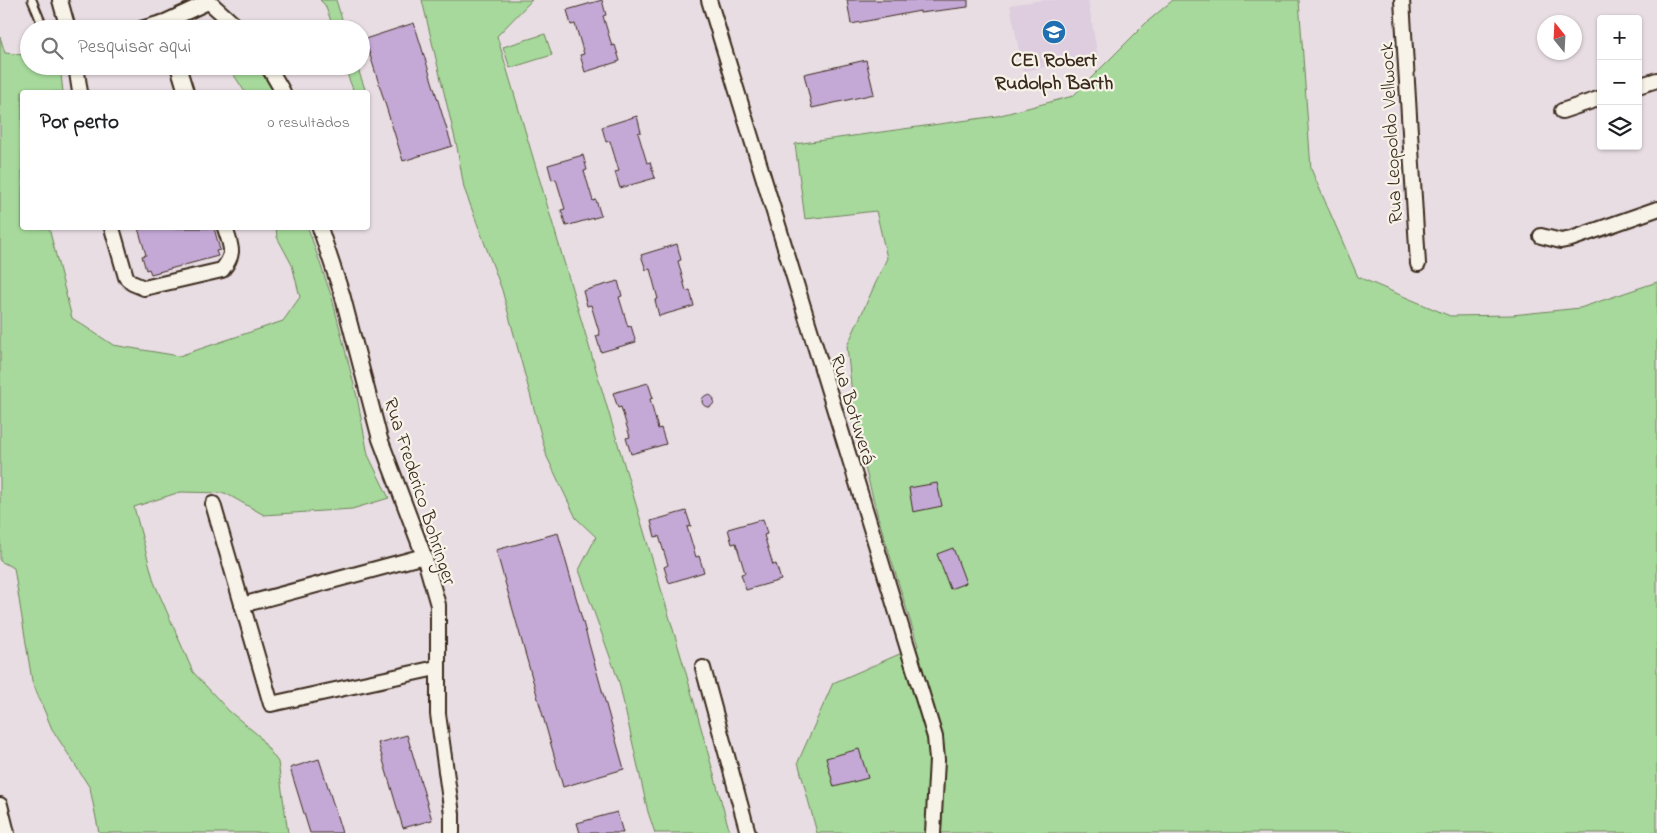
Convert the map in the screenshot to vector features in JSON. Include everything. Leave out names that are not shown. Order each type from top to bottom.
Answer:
[{"type":"street","points":[[60,0],[66,20]]},
{"type":"street","name":"Rua Botuverá","points":[[709,0],[935,736],[937,760],[932,833]]},
{"type":"street","name":"Rua Leopoldo Vellwock","points":[[1402,0],[1418,264]]},
{"type":"street","points":[[176,20],[207,1],[229,20]]},
{"type":"street","points":[[77,75],[80,90]]},
{"type":"street","points":[[181,75],[185,90]]},
{"type":"street","points":[[273,75],[282,90]]},
{"type":"street","points":[[1642,85],[1657,80]]},
{"type":"street","points":[[1562,111],[1597,99]]},
{"type":"street","points":[[1541,236],[1561,241],[1571,239],[1657,209]]},
{"type":"street","points":[[113,230],[126,277],[132,283],[144,288],[222,270],[230,261],[232,252],[226,230]]},
{"type":"street","name":"Rua Frederico Bohringer","points":[[321,230],[342,294],[380,439],[424,556],[438,605],[436,668],[438,714],[452,814],[452,833]]},
{"type":"street","points":[[213,504],[271,704],[436,668]]},
{"type":"street","points":[[242,604],[424,556]]},
{"type":"street","points":[[703,668],[748,833]]},
{"type":"street","points":[[0,805],[7,833]]},
{"type":"lane","points":[[32,0],[40,20]]},
{"type":"shaded area","name":"CEI Robert Rudolph Barth","points":[[1042,0],[1088,0],[1098,58],[1023,71],[1010,5]]},
{"type":"green space","points":[[320,0],[336,0],[342,20],[331,20],[325,5]]},
{"type":"green space","points":[[422,0],[532,0],[497,36],[686,673],[730,833],[655,833],[648,812],[619,682],[579,570],[596,537],[576,518],[547,457],[502,290],[464,188],[457,147]]},
{"type":"green space","points":[[1173,0],[1299,0],[1311,169],[1358,277],[1450,316],[1512,315],[1580,308],[1657,282],[1657,833],[817,833],[798,762],[833,683],[918,646],[878,517],[856,433],[847,346],[887,258],[876,211],[805,219],[795,144],[997,116],[1073,96],[1147,22]]},
{"type":"green space","points":[[545,34],[552,55],[510,68],[503,47]]},
{"type":"green space","points":[[0,37],[5,53],[20,55],[20,75],[61,75],[63,90],[20,90],[20,230],[50,230],[72,318],[113,345],[179,356],[283,321],[300,297],[292,265],[277,237],[276,230],[309,230],[332,298],[357,397],[368,455],[389,498],[352,509],[264,515],[225,493],[180,492],[134,507],[154,582],[193,672],[229,711],[258,735],[278,762],[288,833],[99,833],[90,788],[52,729],[32,681],[14,568],[0,561]]},
{"type":"green space","points":[[234,75],[263,75],[273,90],[244,90]]},
{"type":"green space","points":[[347,75],[360,75],[365,90],[353,90]]},
{"type":"building","points":[[602,0],[606,15],[603,16],[612,46],[615,45],[620,61],[585,72],[580,55],[584,54],[575,24],[571,25],[567,10]]},
{"type":"building","points":[[847,0],[968,0],[968,7],[920,13],[920,11],[851,24]]},
{"type":"building","points":[[414,23],[452,146],[403,161],[370,55],[370,37]]},
{"type":"building","points":[[866,60],[874,94],[812,108],[804,74]]},
{"type":"building","points":[[637,116],[641,132],[638,133],[647,163],[650,162],[655,178],[620,188],[615,172],[619,171],[610,141],[606,142],[602,127]]},
{"type":"building","points":[[583,155],[587,170],[584,171],[593,201],[596,200],[601,216],[566,226],[561,210],[565,209],[556,179],[552,180],[548,165]]},
{"type":"building","points":[[139,230],[215,230],[220,250],[216,251],[218,256],[151,274],[149,269],[146,270],[142,256],[146,255]]},
{"type":"building","points":[[677,244],[681,260],[678,261],[686,291],[690,290],[694,306],[659,316],[655,300],[658,299],[650,269],[646,270],[641,255]]},
{"type":"building","points":[[618,281],[622,296],[619,297],[628,327],[631,326],[636,342],[601,352],[596,336],[600,335],[591,305],[587,306],[583,291]]},
{"type":"building","points":[[648,383],[653,398],[650,399],[658,429],[661,428],[666,444],[631,454],[626,438],[630,437],[621,407],[618,408],[613,393]]},
{"type":"building","points":[[706,395],[710,395],[714,401],[710,407],[706,407],[702,403],[702,399]]},
{"type":"building","points":[[937,483],[942,506],[913,512],[909,488]]},
{"type":"building","points":[[686,511],[691,526],[687,527],[696,557],[699,556],[704,572],[669,583],[664,567],[668,565],[659,536],[655,537],[651,521]]},
{"type":"building","points":[[763,519],[767,534],[764,535],[773,565],[776,564],[781,580],[746,590],[741,574],[745,573],[736,543],[732,544],[728,529]]},
{"type":"building","points":[[558,533],[624,769],[563,787],[496,550]]},
{"type":"building","points":[[953,548],[966,583],[950,589],[937,554]]},
{"type":"building","points":[[407,735],[432,820],[403,828],[378,743]]},
{"type":"building","points":[[859,749],[868,778],[834,787],[826,758]]},
{"type":"building","points":[[319,759],[342,833],[310,833],[290,768]]},
{"type":"building","points":[[617,812],[623,833],[580,833],[577,823]]},
{"type":"place","name":"CEI Robert Rudolph Barth","points":[[1054,32]]}]
